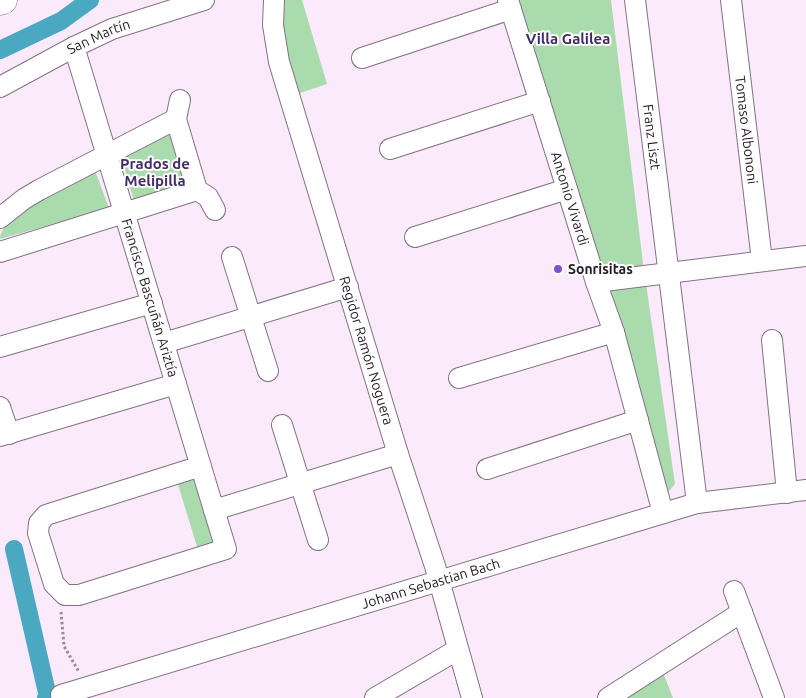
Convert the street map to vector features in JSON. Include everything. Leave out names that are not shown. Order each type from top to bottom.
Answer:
[{"type":"street","name":"San Martín","points":[[0,87],[74,47],[133,22],[204,0]]},
{"type":"street","name":"Regidor Ramón Noguera","points":[[274,0],[273,25],[279,62],[398,454],[439,581],[472,698]]},
{"type":"street","name":"Franz Liszt","points":[[635,0],[697,503]]},
{"type":"street","name":"Tomaso Albononi","points":[[731,0],[762,261]]},
{"type":"street","points":[[362,58],[509,4]]},
{"type":"street","name":"Antonio Vivardi","points":[[509,4],[596,282],[614,332],[663,513]]},
{"type":"street","name":"Francisco Bascuñán Ariztía","points":[[64,595],[79,595],[226,549],[74,47]]},
{"type":"street","points":[[390,149],[540,101]]},
{"type":"street","points":[[0,218],[39,190],[107,154],[178,109],[197,190],[208,198],[215,210]]},
{"type":"street","points":[[415,238],[567,189]]},
{"type":"street","points":[[0,252],[197,190]]},
{"type":"street","points":[[596,282],[806,256]]},
{"type":"street","points":[[232,257],[268,371]]},
{"type":"street","points":[[164,343],[348,287]]},
{"type":"street","points":[[0,347],[152,303]]},
{"type":"street","points":[[459,378],[614,332]]},
{"type":"street","points":[[772,340],[796,492]]},
{"type":"street","points":[[0,406],[4,435],[176,384]]},
{"type":"street","points":[[487,469],[638,420]]},
{"type":"street","points":[[282,425],[318,540]]},
{"type":"street","points":[[214,510],[398,454]]},
{"type":"street","points":[[64,595],[54,584],[38,533],[39,524],[50,513],[201,466]]},
{"type":"street","name":"Johann Sebastian Bach","points":[[60,695],[96,690],[439,581],[697,503],[796,492]]},
{"type":"street","points":[[734,591],[774,698]]},
{"type":"street","points":[[608,698],[742,612]]},
{"type":"street","points":[[360,698],[383,693],[457,650]]},
{"type":"path","points":[[64,595],[61,605],[64,646],[96,690]]},
{"type":"green space","points":[[280,0],[302,0],[327,84],[294,95],[282,53]]},
{"type":"green space","points":[[508,0],[611,0],[643,263],[675,484],[669,491],[643,471],[585,259]]},
{"type":"green space","points":[[173,128],[187,183],[134,201],[121,155]]},
{"type":"green space","points":[[94,168],[109,208],[0,239],[3,229],[25,209]]},
{"type":"green space","points":[[193,476],[214,546],[198,550],[177,481]]},
{"type":"green space","points":[[662,670],[673,698],[622,698]]},
{"type":"waterway","points":[[0,50],[61,21],[90,0]]},
{"type":"waterway","points":[[14,549],[48,697],[46,698]]},
{"type":"place","name":"Sonrisitas","points":[[558,269]]},
{"type":"district","name":"Villa Galilea","points":[[568,38]]},
{"type":"district","name":"Prados de Melipilla","points":[[155,172]]}]
